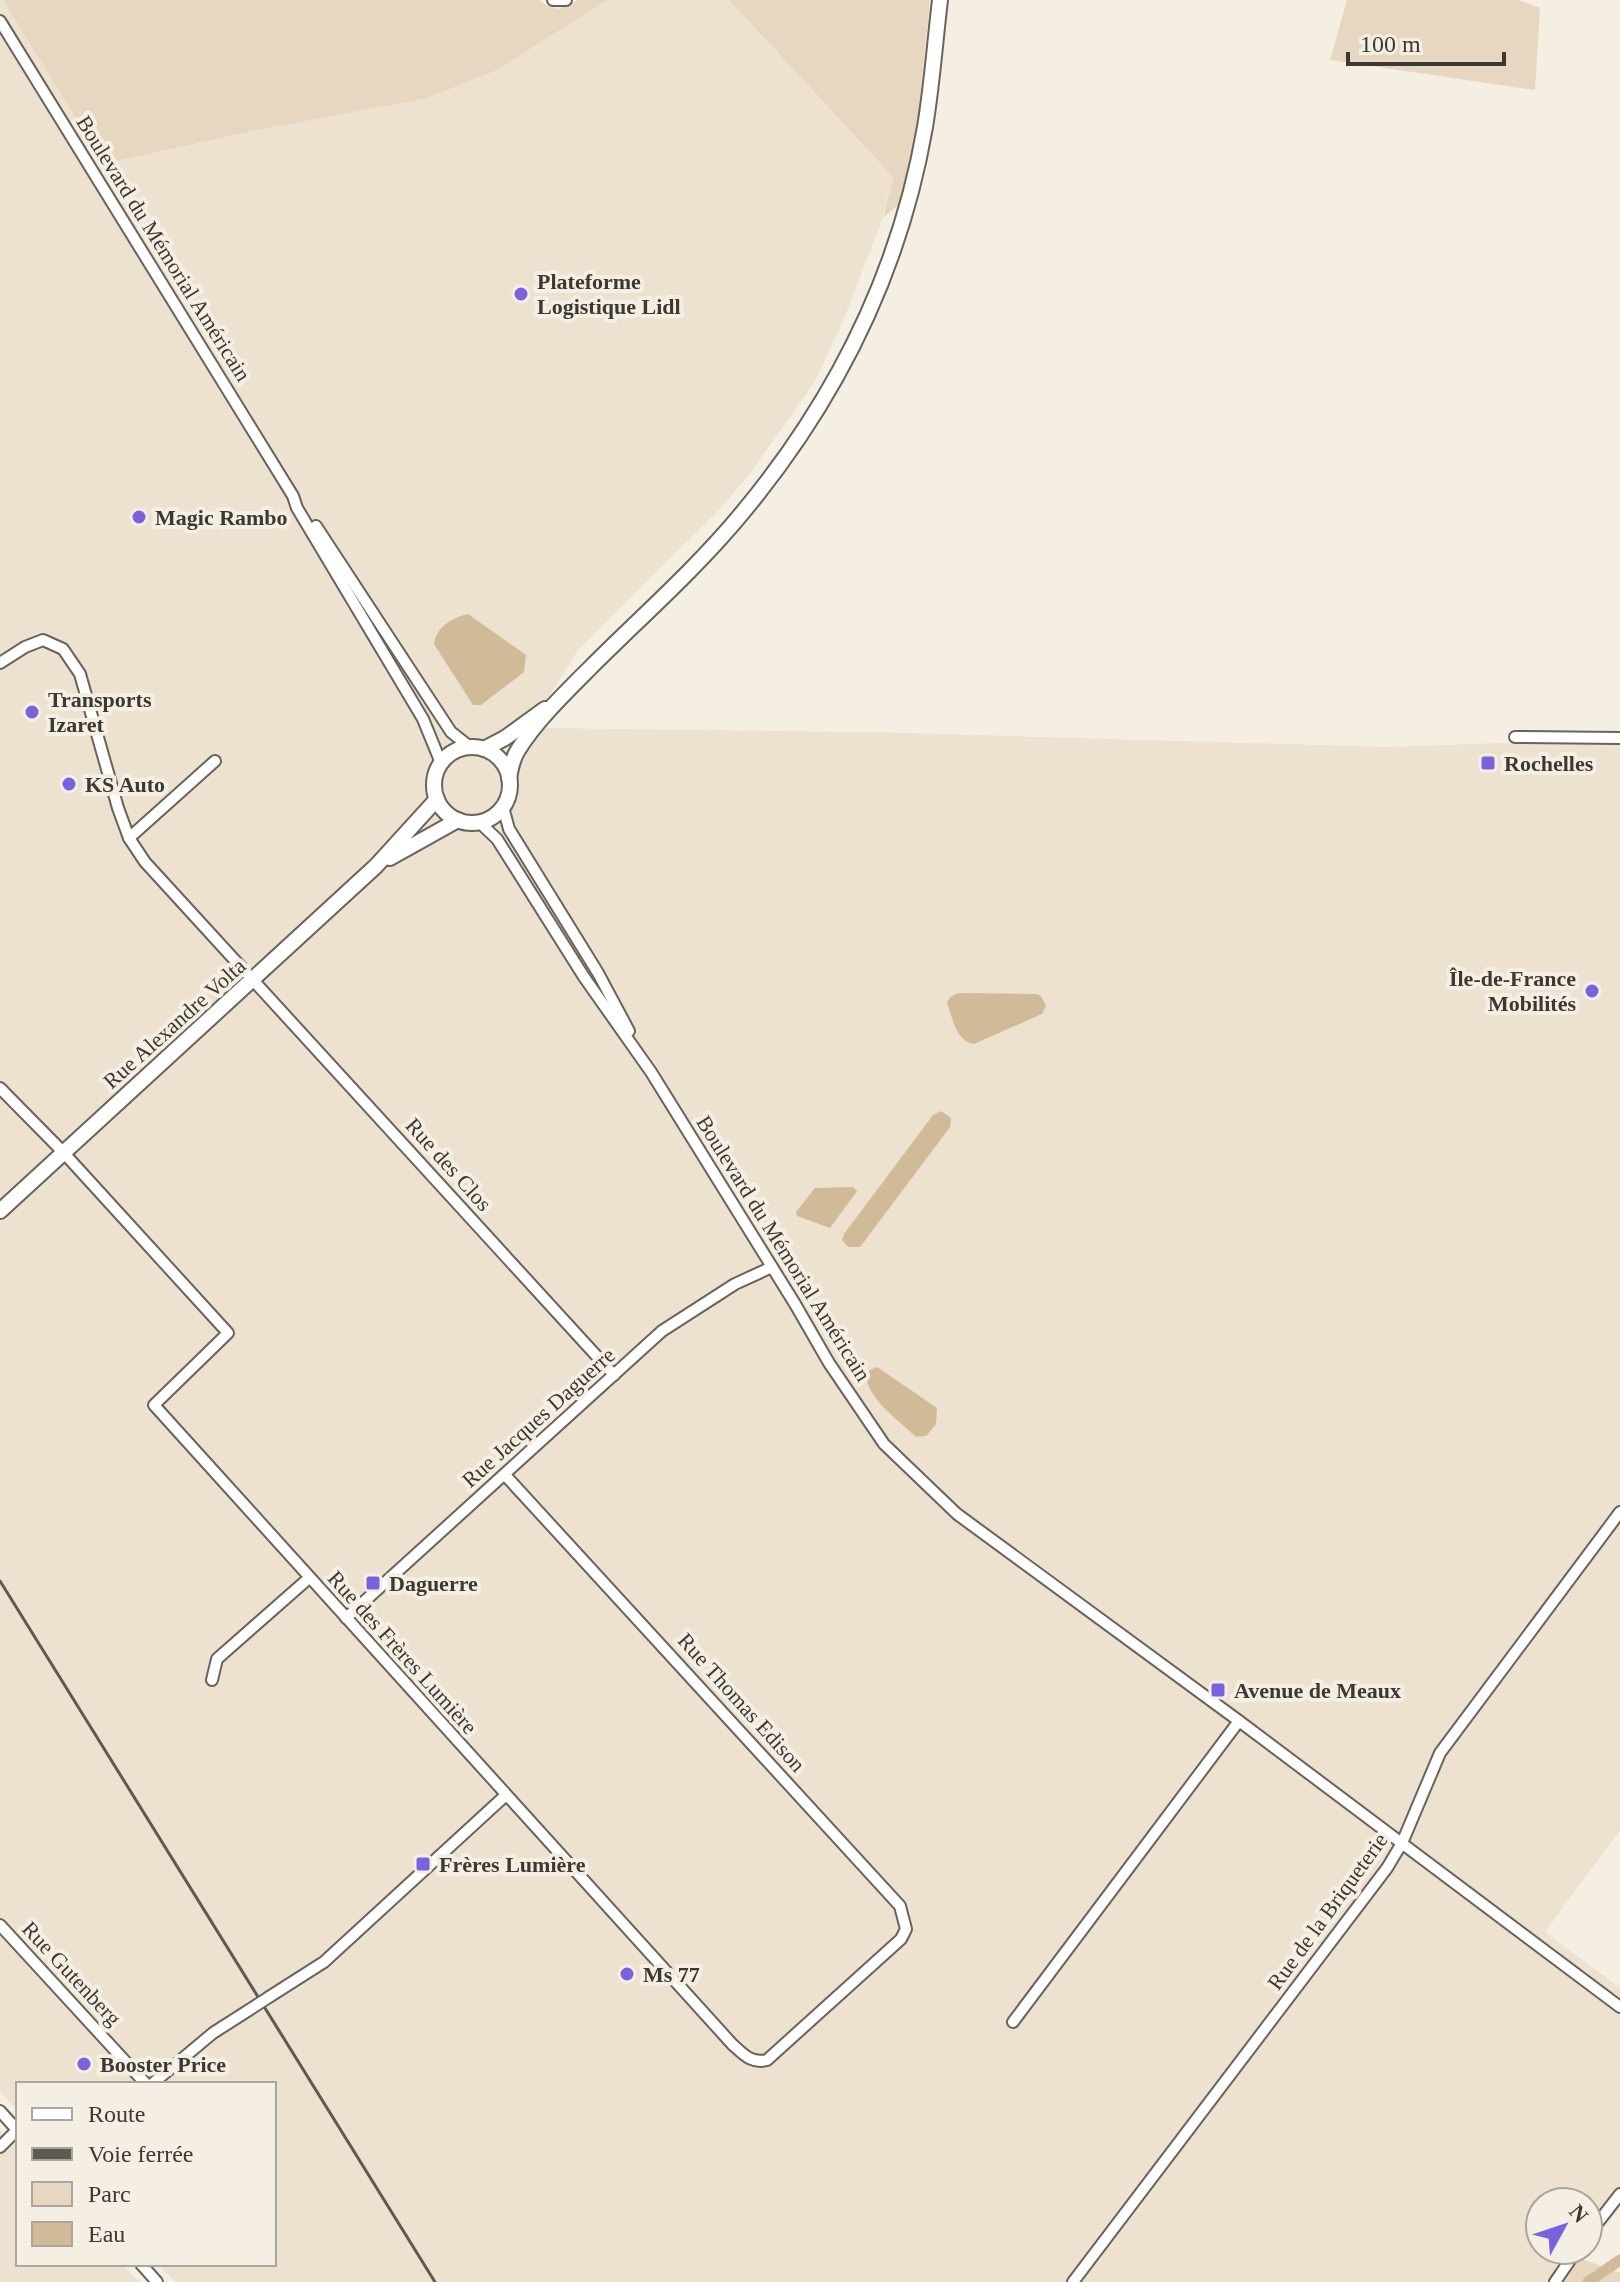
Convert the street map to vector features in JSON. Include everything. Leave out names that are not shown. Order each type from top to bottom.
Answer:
[{"type":"main road","points":[[561,697],[505,738],[477,748],[459,749],[441,763],[434,780],[437,799],[449,815],[458,820],[479,822],[503,807],[513,760],[519,748],[561,697],[708,551],[742,513],[805,430],[856,343],[892,253],[916,172],[925,125],[940,0]]},
{"type":"main road","points":[[477,748],[500,760],[509,778]]},
{"type":"main road","name":"Rue Alexandre Volta","points":[[0,1211],[376,866],[437,799]]},
{"type":"main road","name":"Rue Alexandre Volta","points":[[376,866],[458,820]]},
{"type":"street","points":[[553,0],[566,0]]},
{"type":"street","name":"Boulevard du Mémorial Américain","points":[[0,21],[293,496],[297,508],[423,719],[441,763]]},
{"type":"street","name":"Boulevard du Mémorial Américain","points":[[293,496],[303,505],[451,732],[477,748]]},
{"type":"street","name":"Rue des Clos","points":[[0,663],[43,640],[63,649],[80,674],[118,808],[129,838],[145,862],[614,1375]]},
{"type":"street","points":[[1515,737],[1620,738]]},
{"type":"street","points":[[129,838],[215,761]]},
{"type":"street","points":[[503,807],[509,829],[598,973],[651,1072]]},
{"type":"street","points":[[479,822],[497,839],[584,977],[651,1072]]},
{"type":"street","name":"Boulevard du Mémorial Américain","points":[[651,1072],[829,1363],[884,1444],[957,1514],[1239,1721]]},
{"type":"street","points":[[0,1088],[63,1152]]},
{"type":"street","name":"Rue des Frères Lumière","points":[[63,1152],[228,1333],[154,1405],[732,2044],[750,2059],[760,2062],[767,2060],[875,1964]]},
{"type":"street","name":"Rue Jacques Daguerre","points":[[346,1618],[662,1331],[735,1284],[772,1267]]},
{"type":"street","name":"Rue Thomas Edison","points":[[505,1475],[900,1906],[906,1929],[901,1939],[875,1964]]},
{"type":"street","name":"Rue de la Briqueterie","points":[[1073,2282],[1387,1868],[1402,1843],[1446,1744],[1620,1512]]},
{"type":"street","points":[[212,1680],[217,1659],[309,1578]]},
{"type":"street","points":[[1013,2022],[1239,1721],[1620,2007]]},
{"type":"street","points":[[152,2082],[213,2033],[324,1962],[506,1795]]},
{"type":"street","name":"Rue Gutenberg","points":[[0,1925],[147,2082]]},
{"type":"street","points":[[0,2111],[16,2128]]},
{"type":"street","points":[[0,2147],[16,2132]]},
{"type":"street","points":[[1604,2214],[1620,2194]]},
{"type":"street","points":[[143,2266],[157,2282]]},
{"type":"shaded area","points":[[0,0],[3,0],[105,164],[497,70],[607,0],[729,0],[893,177],[880,226],[843,321],[814,383],[750,473],[720,509],[578,650],[548,698],[531,711],[546,728],[871,732],[1387,747],[1620,739],[1620,1830],[1545,1932],[1620,1988],[1620,2208],[1604,2228],[1604,2186],[1524,2186],[1524,2266],[1576,2266],[1564,2282],[175,2282],[160,2266],[276,2266],[276,2082],[16,2082],[16,2109],[0,2091]]},
{"type":"shaded area","points":[[0,2130],[16,2148],[16,2266],[124,2266],[139,2282],[0,2282]]},
{"type":"green space","points":[[3,0],[539,0],[558,9],[578,0],[607,0],[497,70],[427,98],[257,130],[104,164]]},
{"type":"green space","points":[[729,0],[930,0],[917,128],[904,191],[898,205],[883,218],[893,177]]},
{"type":"green space","points":[[1347,0],[1519,0],[1540,8],[1535,90],[1330,60]]},
{"type":"green space","points":[[1574,2266],[1601,2266],[1620,2273],[1620,2282],[1564,2282]]},
{"type":"water","points":[[468,614],[526,655],[524,672],[481,705],[473,705],[434,644],[446,624]]},
{"type":"water","points":[[958,993],[1036,994],[1041,996],[1046,1006],[1042,1014],[974,1044],[959,1034],[947,1003],[950,997]]},
{"type":"water","points":[[941,1111],[951,1118],[950,1127],[860,1247],[848,1247],[842,1240],[844,1234],[933,1115]]},
{"type":"water","points":[[853,1187],[857,1191],[830,1228],[797,1216],[796,1212],[815,1188]]},
{"type":"water","points":[[877,1367],[937,1408],[936,1424],[926,1436],[916,1437],[877,1400],[867,1382],[866,1372]]},
{"type":"waterway","points":[[1588,2282],[1620,2260]]},
{"type":"railway","points":[[0,1581],[435,2282]]},
{"type":"place","name":"Plateforme Logistique Lidl","points":[[521,294]]},
{"type":"place","name":"Magic Rambo","points":[[139,517]]},
{"type":"place","name":"Transports Izaret","points":[[32,712]]},
{"type":"place","name":"Rochelles","points":[[1488,763]]},
{"type":"place","name":"KS Auto","points":[[69,784]]},
{"type":"place","name":"Île-de-France Mobilités","points":[[1592,991]]},
{"type":"place","name":"Daguerre","points":[[373,1583]]},
{"type":"place","name":"Avenue de Meaux","points":[[1218,1690]]},
{"type":"place","name":"Frères Lumière","points":[[423,1864]]},
{"type":"place","name":"Ms 77","points":[[627,1974]]},
{"type":"place","name":"Booster Price","points":[[84,2064]]}]
